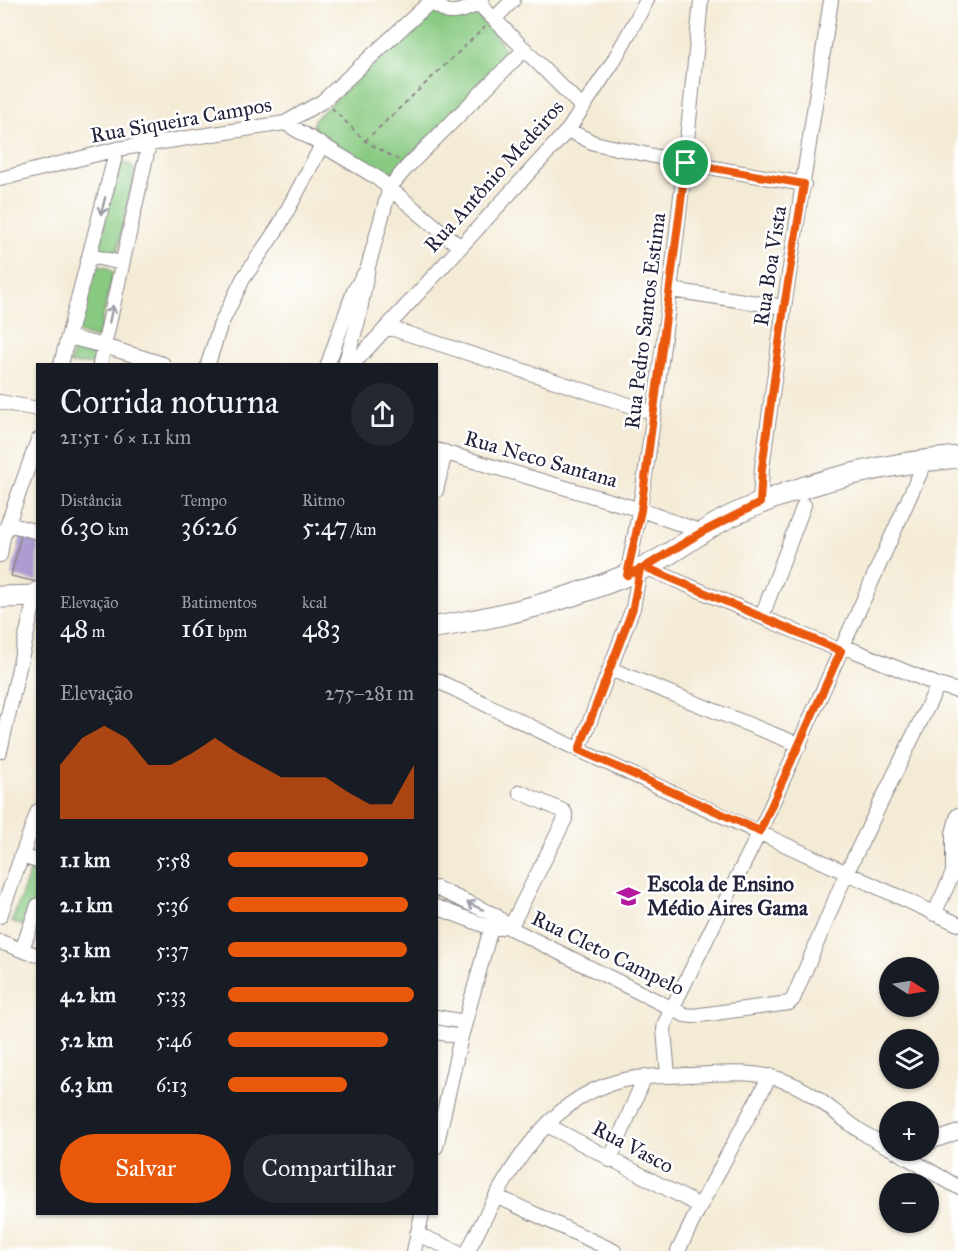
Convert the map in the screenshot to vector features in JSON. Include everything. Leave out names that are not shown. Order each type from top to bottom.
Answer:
[{"type":"main road","points":[[438,627],[466,623],[545,604],[598,587],[637,570],[702,532],[760,503],[811,486],[889,465],[958,457]]},
{"type":"main road","points":[[0,597],[36,595]]},
{"type":"street","points":[[494,19],[513,0]]},
{"type":"street","name":"Rua Antônio Medeiros","points":[[349,360],[387,327],[568,130],[613,62],[646,0]]},
{"type":"street","name":"Rua Pedro Santos Estima","points":[[579,750],[633,608],[641,510],[686,163],[701,0]]},
{"type":"street","name":"Rua Boa Vista","points":[[760,503],[762,468],[784,307],[831,0]]},
{"type":"street","points":[[285,123],[323,101],[428,4],[432,3],[452,12],[480,2],[494,19],[583,108]]},
{"type":"street","points":[[334,347],[349,360],[368,267],[390,187],[407,166],[525,49]]},
{"type":"street","name":"Rua Siqueira Campos","points":[[0,179],[117,149],[285,123],[376,177],[460,247]]},
{"type":"street","points":[[568,130],[594,143],[686,163],[804,184]]},
{"type":"street","points":[[100,363],[148,144]]},
{"type":"street","points":[[208,363],[220,326],[243,279],[279,226],[322,145]]},
{"type":"street","points":[[61,363],[117,149]]},
{"type":"street","points":[[90,256],[122,263]]},
{"type":"street","points":[[328,363],[354,291],[368,267]]},
{"type":"street","points":[[671,290],[784,307]]},
{"type":"street","points":[[343,318],[358,321]]},
{"type":"street","points":[[387,327],[654,413]]},
{"type":"street","points":[[68,337],[160,363]]},
{"type":"street","points":[[0,402],[36,409]]},
{"type":"street","points":[[0,555],[4,532],[36,445]]},
{"type":"street","points":[[438,475],[441,451]]},
{"type":"street","name":"Rua Neco Santana","points":[[441,451],[641,510],[702,532]]},
{"type":"street","points":[[668,1076],[665,1023],[800,745],[926,460]]},
{"type":"street","points":[[762,616],[804,505]]},
{"type":"street","points":[[4,532],[36,532]]},
{"type":"street","points":[[637,570],[762,616],[938,686],[958,691]]},
{"type":"street","points":[[0,751],[36,599]]},
{"type":"street","points":[[610,669],[800,745]]},
{"type":"street","points":[[438,681],[579,750],[760,831],[846,874],[958,924]]},
{"type":"street","points":[[846,874],[938,686]]},
{"type":"street","points":[[510,928],[565,819],[563,811],[520,792]]},
{"type":"street","points":[[934,914],[953,873],[953,833],[958,814]]},
{"type":"street","points":[[0,916],[36,816]]},
{"type":"street","points":[[21,856],[36,860]]},
{"type":"street","name":"Rua Cleto Campelo","points":[[438,889],[495,915],[510,928],[685,1016],[693,1016],[789,1003],[793,999],[846,874]]},
{"type":"street","name":"Rua Cleto Campelo","points":[[438,908],[491,928],[510,928]]},
{"type":"street","points":[[36,911],[22,951],[36,954]]},
{"type":"street","points":[[438,1138],[461,1037],[491,928]]},
{"type":"street","points":[[0,942],[25,946]]},
{"type":"street","points":[[438,1017],[465,1022]]},
{"type":"street","points":[[438,1032],[461,1037]]},
{"type":"street","points":[[468,1251],[511,1172],[547,1125],[567,1106],[588,1093],[615,1082],[645,1076],[746,1072],[770,1076],[790,1083],[810,1094],[862,1132],[879,1141]]},
{"type":"street","points":[[610,1160],[645,1076]]},
{"type":"street","points":[[678,1251],[770,1076]]},
{"type":"street","name":"Rua Vasco","points":[[547,1125],[700,1206]]},
{"type":"street","points":[[939,1139],[958,1132]]},
{"type":"street","points":[[915,1161],[958,1186]]},
{"type":"street","points":[[496,1196],[614,1251]]},
{"type":"street","points":[[414,1251],[422,1215]]},
{"type":"street","points":[[417,1234],[456,1251]]},
{"type":"path","points":[[365,141],[494,19]]},
{"type":"path","points":[[323,101],[365,141],[407,166]]},
{"type":"green space","points":[[430,10],[452,17],[474,13],[504,48],[506,61],[395,171],[386,173],[360,160],[325,137],[313,126],[314,120]]},
{"type":"green space","points":[[124,163],[131,165],[135,171],[116,258],[98,254],[118,165]]},
{"type":"green space","points":[[106,267],[113,273],[98,338],[75,332],[92,268]]},
{"type":"green space","points":[[74,349],[95,355],[93,363],[70,363]]},
{"type":"green space","points":[[36,869],[36,918],[33,928],[12,922],[30,871]]},
{"type":"building","points":[[22,531],[36,535],[36,582],[11,576]]},
{"type":"place","name":"Escola de Ensino Médio Aires Gama","points":[[629,896]]},
{"type":"route","points":[[686,163],[804,184],[784,307],[762,468],[760,503],[702,532],[645,567],[841,651],[760,831],[579,750],[633,608],[639,585],[640,569],[627,575],[641,510],[686,163]]}]
